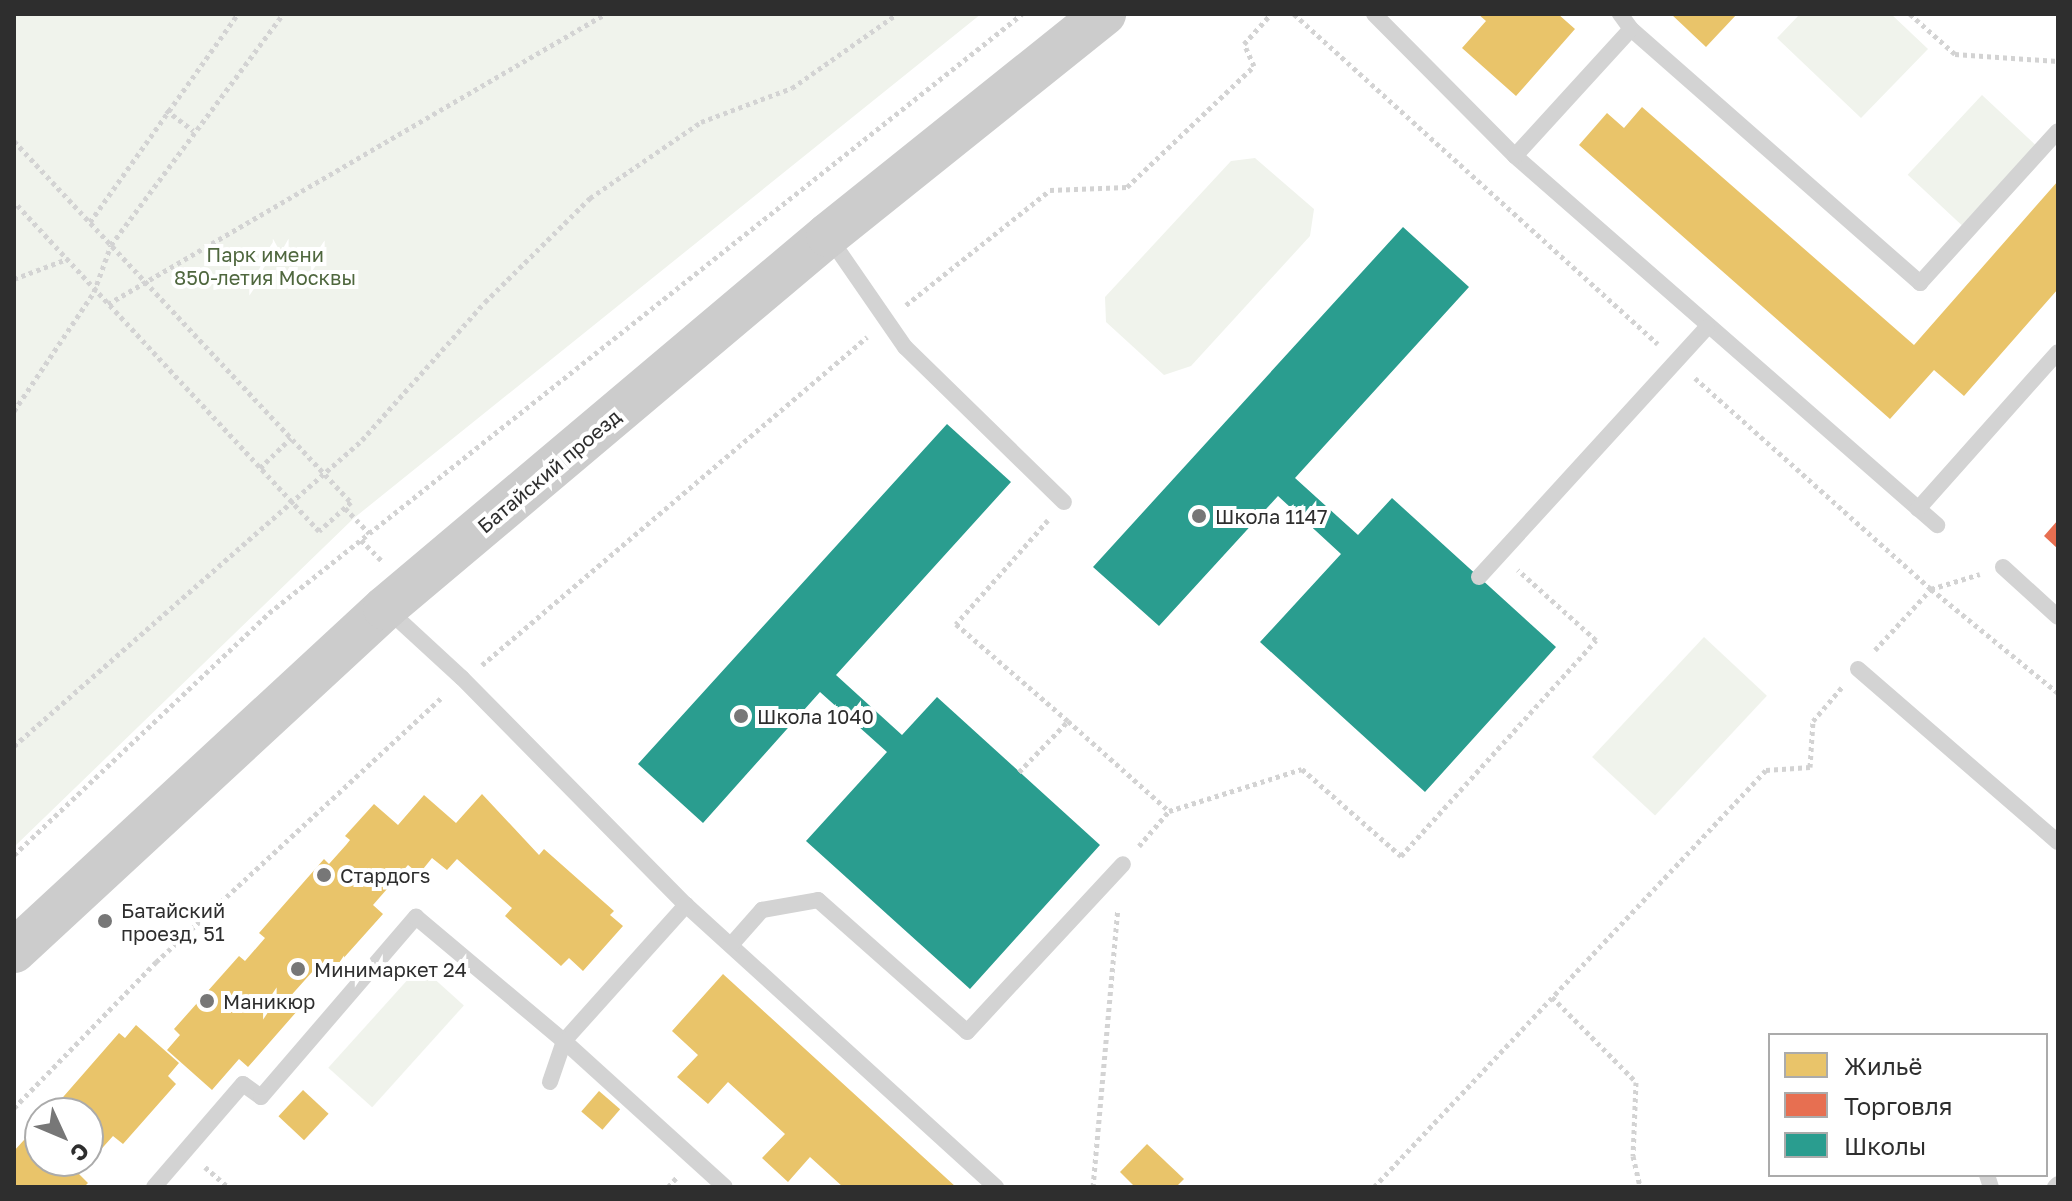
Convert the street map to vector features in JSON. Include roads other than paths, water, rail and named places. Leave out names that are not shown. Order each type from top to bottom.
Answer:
[{"type":"main road","name":"Батайский проезд","points":[[14,951],[385,608],[828,235],[1104,14]]},
{"type":"lane","points":[[1374,14],[1515,156],[1937,525]]},
{"type":"lane","points":[[1620,14],[1631,29],[1920,283],[2058,131]]},
{"type":"lane","points":[[1515,156],[1631,29]]},
{"type":"lane","points":[[828,235],[905,347],[1064,502]]},
{"type":"lane","points":[[1479,577],[1707,327]]},
{"type":"lane","points":[[1918,509],[2058,352]]},
{"type":"lane","points":[[2003,567],[2058,617]]},
{"type":"lane","points":[[385,608],[462,678],[686,905],[996,1187]]},
{"type":"lane","points":[[1858,669],[2058,842]]},
{"type":"lane","points":[[731,945],[762,910],[818,900],[967,1032],[1123,864]]},
{"type":"lane","points":[[550,1082],[564,1041],[686,905]]},
{"type":"lane","points":[[154,1187],[243,1084],[261,1097],[416,917],[564,1041],[725,1187]]},
{"type":"place","name":"Школа 1147","points":[[1199,516]]},
{"type":"place","name":"Школа 1040","points":[[741,716]]},
{"type":"place","name":"Стардогs","points":[[324,875]]},
{"type":"place","name":"Батайский проезд, 51","points":[[105,921]]},
{"type":"place","name":"Минимаркет 24","points":[[298,969]]},
{"type":"place","name":"Маникюр","points":[[207,1001]]},
{"type":"park label","name":"Парк имени 850-летия Москвы","points":[[265,266]]}]
